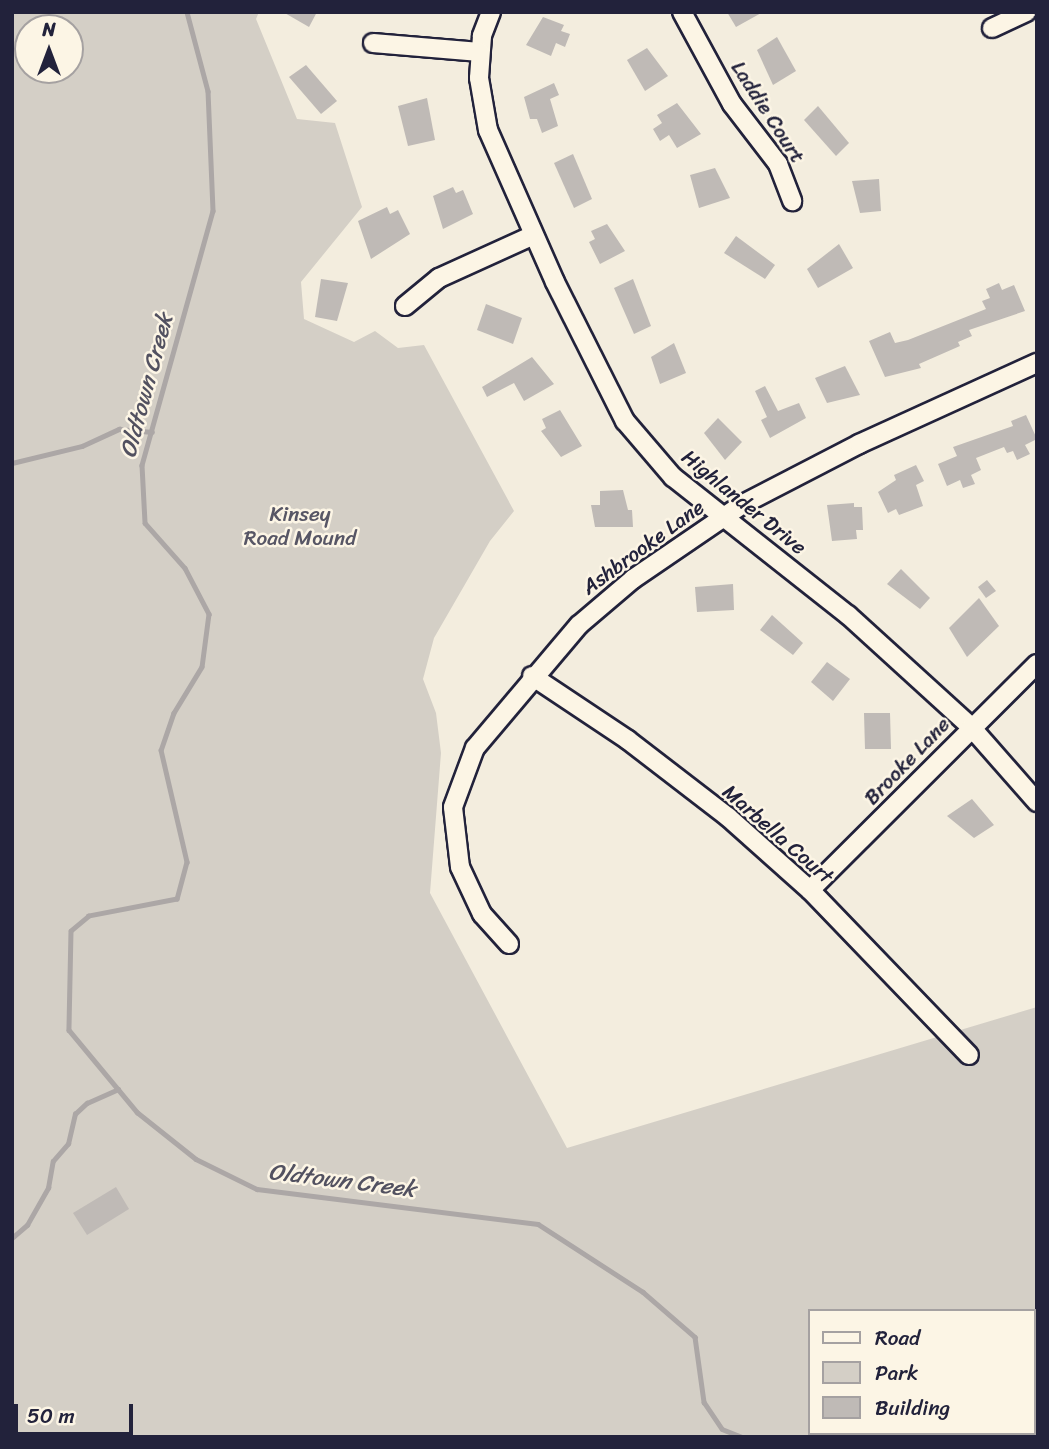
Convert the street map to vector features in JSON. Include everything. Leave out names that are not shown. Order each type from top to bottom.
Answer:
[{"type":"street","name":"Highlander Drive","points":[[491,12],[480,52],[479,78],[488,130],[534,235],[625,421],[673,477],[848,615],[971,727],[1037,802]]},
{"type":"street","name":"Laddie Court","points":[[682,12],[732,104],[778,163],[792,201]]},
{"type":"street","points":[[992,28],[1026,12]]},
{"type":"street","points":[[373,43],[480,52]]},
{"type":"street","points":[[405,306],[439,278],[534,235]]},
{"type":"street","name":"Ashbrooke Lane","points":[[509,944],[482,914],[460,867],[453,807],[475,748],[532,677],[610,595],[722,517],[794,476],[1037,363]]},
{"type":"street","name":"Brooke Lane","points":[[810,890],[1037,664]]},
{"type":"street","name":"Marbella Court","points":[[532,677],[628,740],[727,817],[810,890],[969,1055]]},
{"type":"green space","name":"Kinsey Road Mound","points":[[12,12],[259,12],[256,19],[297,119],[335,123],[362,207],[301,282],[304,319],[354,342],[375,331],[398,348],[424,345],[514,511],[490,541],[434,638],[423,679],[436,713],[441,753],[430,893],[567,1148],[1037,1007],[1037,1437],[12,1437]]},
{"type":"building","points":[[283,12],[317,12],[309,27]]},
{"type":"building","points":[[727,12],[763,12],[736,27]]},
{"type":"building","points":[[543,17],[564,25],[561,31],[570,34],[565,47],[556,43],[551,56],[526,45]]},
{"type":"building","points":[[777,37],[796,71],[773,85],[757,50]]},
{"type":"building","points":[[647,48],[668,76],[645,91],[627,60]]},
{"type":"building","points":[[306,65],[337,101],[321,114],[289,77]]},
{"type":"building","points":[[554,83],[559,95],[550,99],[558,126],[542,133],[537,119],[530,119],[524,97]]},
{"type":"building","points":[[427,98],[435,140],[408,146],[398,106]]},
{"type":"building","points":[[677,103],[701,134],[677,148],[669,135],[660,141],[653,129],[662,123],[657,115]]},
{"type":"building","points":[[818,106],[849,143],[836,156],[804,120]]},
{"type":"building","points":[[573,154],[592,199],[574,208],[554,163]]},
{"type":"building","points":[[715,168],[730,198],[699,208],[690,175]]},
{"type":"building","points":[[879,179],[881,211],[860,213],[852,181]]},
{"type":"building","points":[[453,187],[456,193],[463,190],[473,214],[443,229],[433,196]]},
{"type":"building","points":[[387,207],[390,214],[398,210],[410,234],[371,259],[358,221]]},
{"type":"building","points":[[607,224],[625,251],[600,264],[589,242],[595,239],[591,231]]},
{"type":"building","points":[[736,236],[775,265],[765,279],[724,253]]},
{"type":"building","points":[[839,244],[853,268],[818,288],[807,269]]},
{"type":"building","points":[[321,279],[348,283],[337,321],[315,317]]},
{"type":"building","points":[[633,279],[651,326],[634,334],[614,288]]},
{"type":"building","points":[[999,283],[1002,290],[1014,285],[1025,311],[969,330],[972,336],[958,342],[960,346],[919,364],[921,368],[885,377],[869,341],[890,332],[895,343],[908,340],[986,309],[982,301],[990,298],[986,289]]},
{"type":"building","points":[[486,304],[522,318],[513,344],[477,330]]},
{"type":"building","points":[[674,343],[686,373],[660,384],[651,357]]},
{"type":"building","points":[[532,357],[554,384],[524,401],[514,383],[487,397],[482,387]]},
{"type":"building","points":[[845,366],[860,395],[827,403],[815,378]]},
{"type":"building","points":[[765,386],[778,411],[799,403],[806,418],[770,438],[761,420],[767,417],[755,391]]},
{"type":"building","points":[[560,410],[582,446],[561,457],[541,431],[546,428],[542,419]]},
{"type":"building","points":[[1026,415],[1037,439],[1025,445],[1030,454],[1017,460],[1013,451],[1007,453],[1004,447],[976,458],[981,470],[971,475],[975,484],[963,488],[960,480],[947,486],[938,464],[957,456],[953,447],[1013,426],[1011,421]]},
{"type":"building","points":[[718,418],[742,442],[725,460],[704,433]]},
{"type":"building","points":[[916,465],[924,481],[916,485],[923,506],[899,515],[896,509],[888,513],[878,492],[896,480],[894,475]]},
{"type":"building","points":[[623,490],[628,510],[632,510],[633,527],[595,527],[591,505],[600,505],[600,491]]},
{"type":"building","points":[[854,503],[854,507],[862,507],[863,530],[856,530],[857,539],[832,541],[827,505]]},
{"type":"building","points":[[901,569],[930,598],[920,609],[887,584]]},
{"type":"building","points":[[987,580],[996,591],[986,598],[978,587]]},
{"type":"building","points":[[733,584],[734,610],[697,612],[695,587]]},
{"type":"building","points":[[979,598],[999,626],[967,657],[949,628]]},
{"type":"building","points":[[772,615],[803,643],[793,655],[760,630]]},
{"type":"building","points":[[827,662],[850,679],[833,701],[811,682]]},
{"type":"building","points":[[864,713],[890,713],[891,749],[865,749]]},
{"type":"building","points":[[972,799],[994,825],[974,838],[947,816]]},
{"type":"building","points":[[116,1187],[129,1209],[87,1235],[73,1213]]},
{"type":"waterway","name":"Oldtown Creek","points":[[187,12],[208,91],[213,211],[142,465],[145,523],[185,568],[209,614],[202,667],[174,713],[161,750],[187,862],[177,899],[89,916],[71,931],[69,1030],[137,1112],[196,1159],[257,1189],[538,1224],[643,1292],[695,1337],[704,1402],[722,1429],[742,1437]]},
{"type":"waterway","points":[[12,463],[82,446],[119,429],[152,432]]},
{"type":"waterway","points":[[12,1238],[27,1225],[48,1188],[53,1161],[68,1144],[75,1114],[87,1103],[118,1089]]}]
